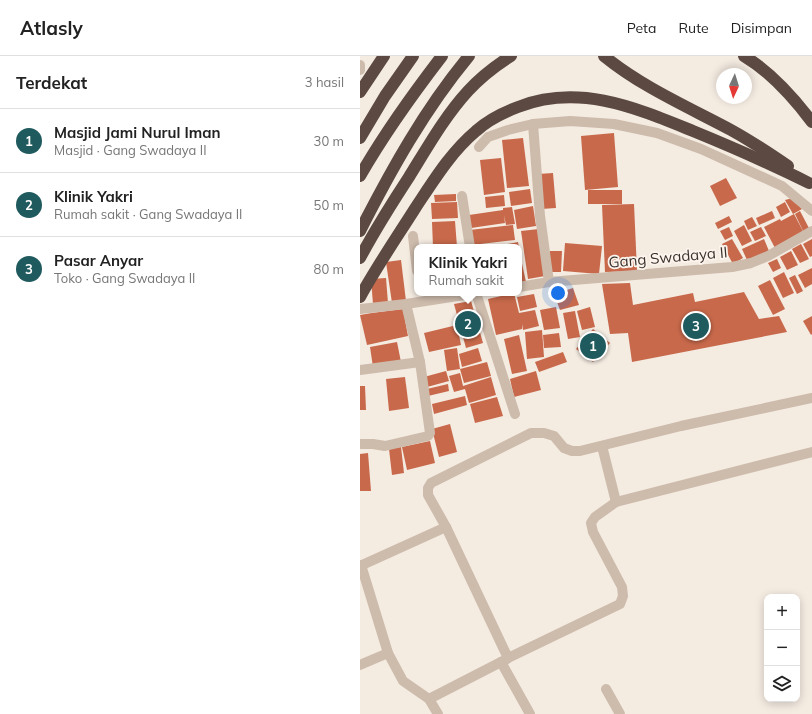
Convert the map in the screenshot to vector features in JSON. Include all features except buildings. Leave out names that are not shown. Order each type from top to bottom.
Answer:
[{"type":"highway","points":[[360,92],[384,56]]},
{"type":"highway","points":[[360,138],[385,96],[414,56]]},
{"type":"highway","points":[[360,176],[384,136],[415,91],[442,56]]},
{"type":"highway","points":[[360,231],[405,148],[445,88],[469,56]]},
{"type":"highway","points":[[360,258],[404,184],[451,112],[467,92],[483,77],[511,56]]},
{"type":"highway","points":[[604,56],[629,75],[649,87],[732,130],[789,167],[810,184]]},
{"type":"highway","points":[[744,56],[782,86],[812,122]]},
{"type":"highway","points":[[360,297],[378,266],[430,187],[461,145],[490,120],[507,111],[543,99],[581,97],[599,99],[638,109],[734,148],[810,184]]},
{"type":"street","points":[[360,65],[360,70]]},
{"type":"street","points":[[479,147],[488,137],[533,124],[570,121],[614,124],[657,133],[700,149],[782,186],[812,211]]},
{"type":"street","points":[[533,124],[540,216],[549,282]]},
{"type":"street","points":[[462,196],[470,244]]},
{"type":"street","name":"Gang Swadaya II","points":[[522,286],[549,282],[732,267],[751,263],[768,256],[812,232]]},
{"type":"street","points":[[413,236],[414,245]]},
{"type":"street","points":[[360,309],[406,304],[420,297],[434,296]]},
{"type":"street","points":[[478,296],[515,414]]},
{"type":"street","points":[[360,444],[385,446],[428,436],[430,433],[420,362],[406,304]]},
{"type":"street","points":[[360,370],[420,362]]},
{"type":"street","points":[[530,714],[446,527],[428,495],[428,488],[431,483],[531,433],[544,433],[554,436],[564,448],[572,451],[580,451],[680,426],[812,398]]},
{"type":"street","points":[[602,446],[616,502]]},
{"type":"street","points":[[429,699],[620,604],[623,596],[622,587],[593,532],[591,523],[595,517],[616,502],[812,452]]},
{"type":"street","points":[[438,714],[429,699],[403,681],[388,653],[360,566],[446,527]]},
{"type":"street","points":[[360,665],[388,653]]},
{"type":"street","points":[[606,689],[620,714]]},
{"type":"place","name":"Klinik Yakri","points":[[468,324]]},
{"type":"place","name":"Pasar Anyar","points":[[696,326]]},
{"type":"place","name":"Masjid Jami Nurul Iman","points":[[593,346]]}]
